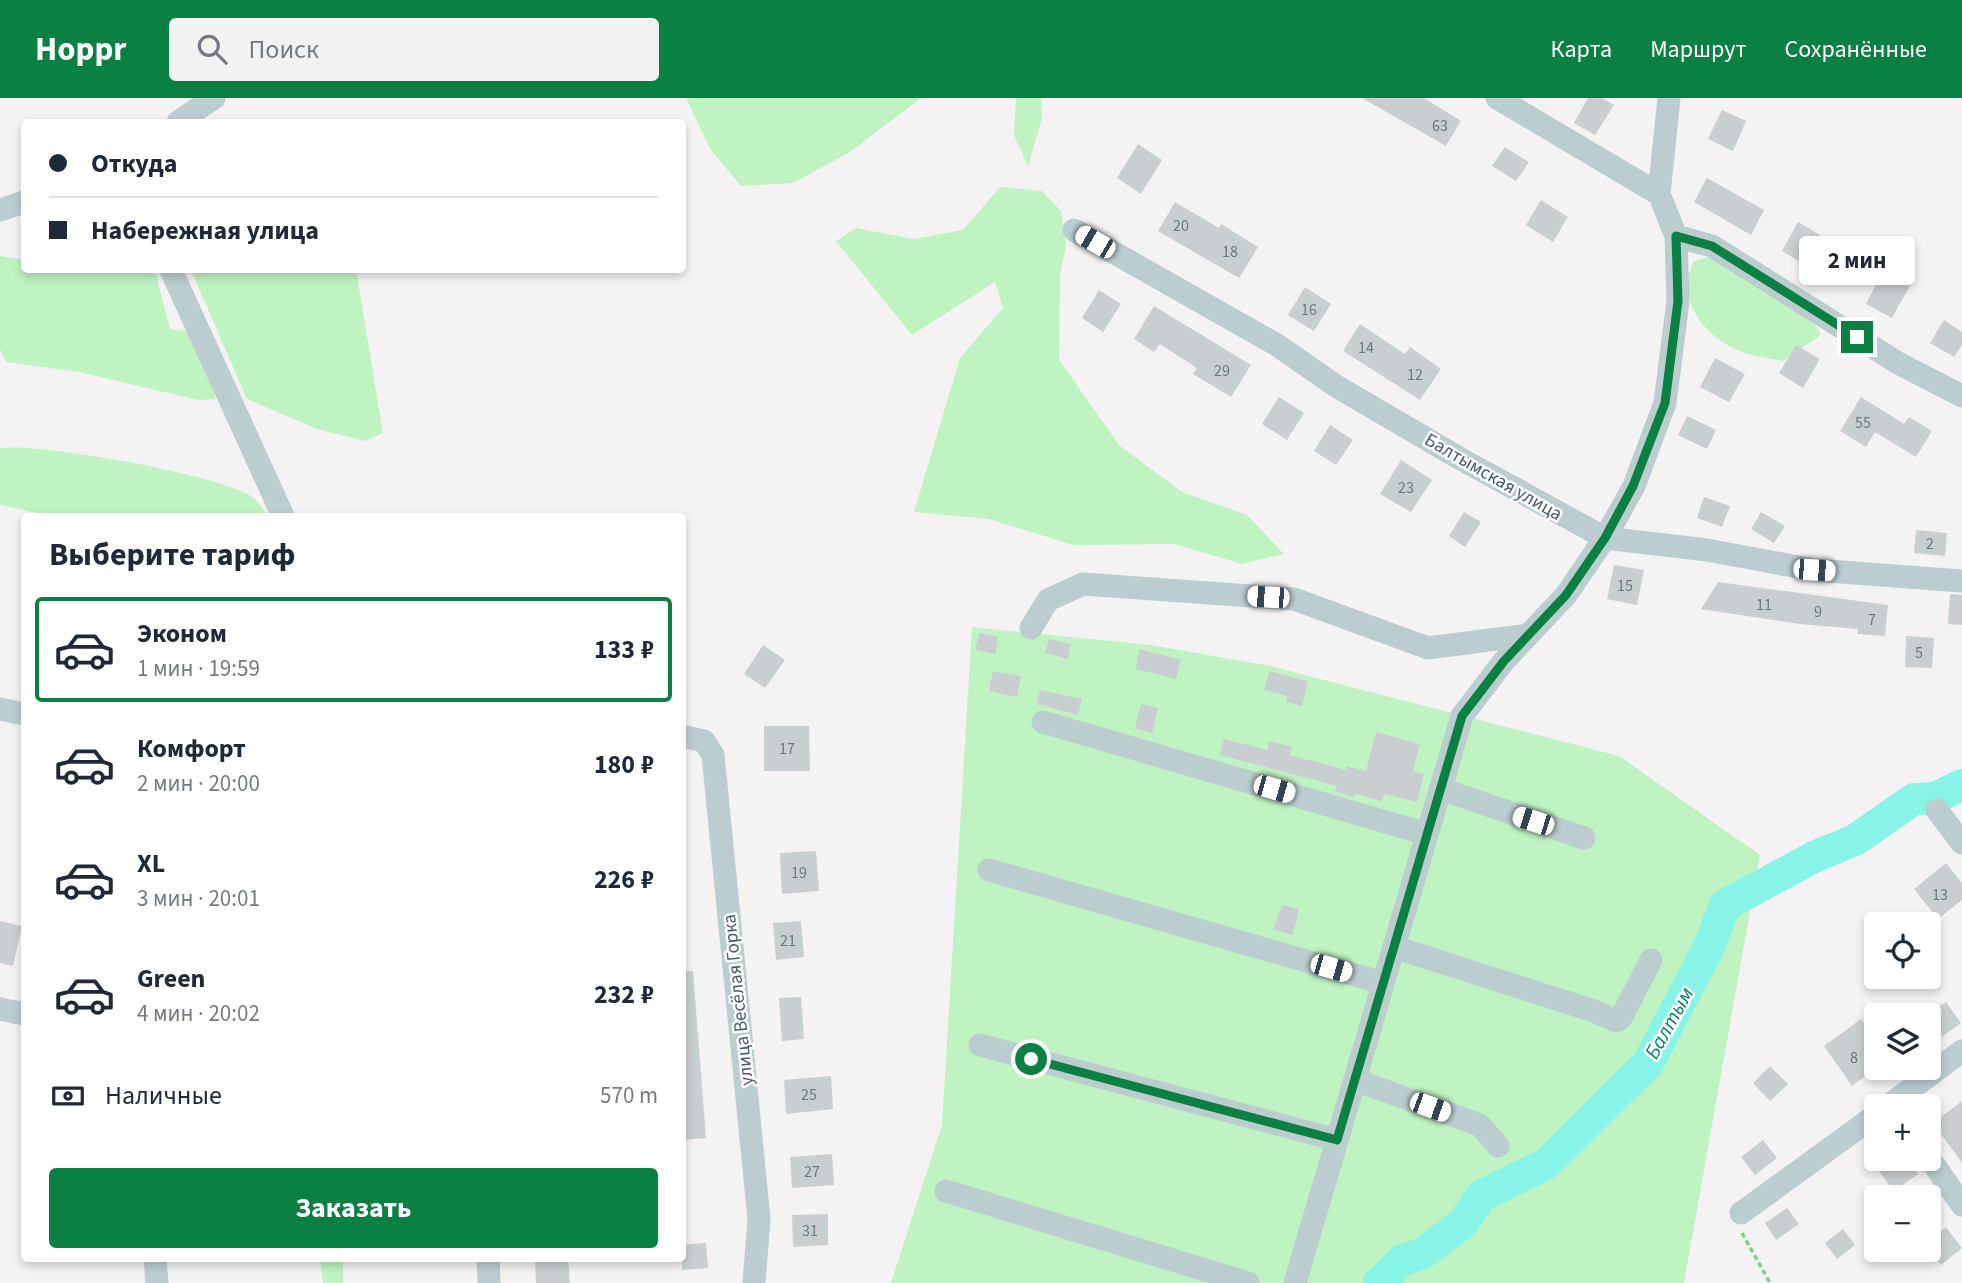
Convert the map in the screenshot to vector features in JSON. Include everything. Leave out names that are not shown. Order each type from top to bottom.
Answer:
[{"type":"street","points":[[182,119],[214,98]]},
{"type":"street","points":[[1497,98],[1659,194]]},
{"type":"street","points":[[1295,1283],[1462,716],[1504,661],[1566,595],[1605,538],[1633,486],[1665,403],[1678,301],[1676,236],[1659,194],[1669,98]]},
{"type":"street","points":[[0,210],[21,203]]},
{"type":"street","name":"Балтымская улица","points":[[1074,230],[1277,345],[1336,386],[1459,458],[1605,538],[1707,551],[1814,570],[1962,581]]},
{"type":"street","points":[[1676,236],[1712,246],[1898,363],[1962,397]]},
{"type":"street","points":[[171,273],[282,513]]},
{"type":"street","points":[[1031,628],[1048,600],[1083,584],[1294,599],[1429,648],[1528,635]]},
{"type":"street","points":[[0,709],[21,713]]},
{"type":"street","points":[[1043,722],[1427,834]]},
{"type":"street","name":"улица Весёлая Горка","points":[[686,737],[704,741],[713,755],[759,1219],[754,1283]]},
{"type":"street","points":[[1441,789],[1584,838]]},
{"type":"street","points":[[1937,810],[1962,843]]},
{"type":"street","points":[[989,870],[1383,983]]},
{"type":"street","points":[[1394,947],[1594,1011],[1616,1021],[1621,1018],[1651,960]]},
{"type":"street","points":[[0,1009],[21,1013]]},
{"type":"street","points":[[980,1045],[1337,1140]]},
{"type":"street","points":[[1905,1094],[1962,1051]]},
{"type":"street","points":[[1355,1080],[1480,1125],[1498,1146]]},
{"type":"street","points":[[1741,1213],[1864,1125]]},
{"type":"street","points":[[1938,1171],[1962,1205]]},
{"type":"street","points":[[946,1191],[1248,1283]]},
{"type":"street","points":[[155,1262],[157,1283]]},
{"type":"street","points":[[488,1262],[489,1283]]},
{"type":"path","points":[[1741,1213],[1738,1222],[1741,1231],[1770,1283]]},
{"type":"green space","points":[[686,98],[921,98],[850,152],[793,183],[741,186],[710,149]]},
{"type":"green space","points":[[1016,98],[1041,98],[1042,118],[1028,166],[1014,135]]},
{"type":"green space","points":[[1000,187],[1042,191],[1061,211],[1066,246],[1060,276],[1059,360],[1120,446],[1182,492],[1247,515],[1284,554],[1242,564],[1174,544],[1073,545],[989,519],[914,512],[960,358],[1003,308],[995,282],[912,335],[836,241],[856,228],[914,239],[963,230]]},
{"type":"green space","points":[[0,256],[21,260],[21,273],[153,273],[156,274],[170,329],[192,332],[216,399],[198,400],[79,372],[6,362],[0,349]]},
{"type":"green space","points":[[1709,257],[1809,314],[1821,335],[1783,361],[1746,353],[1723,342],[1703,324],[1690,301],[1689,275],[1694,261]]},
{"type":"green space","points":[[192,273],[356,273],[383,433],[365,441],[317,429],[247,399]]},
{"type":"green space","points":[[0,448],[21,448],[88,455],[203,479],[232,487],[251,496],[266,513],[38,513],[0,505]]},
{"type":"green space","points":[[972,627],[1151,645],[1270,666],[1619,756],[1760,855],[1684,1283],[891,1283],[942,1125]]},
{"type":"green space","points":[[320,1262],[343,1262],[343,1283],[323,1283]]},
{"type":"building","points":[[1362,98],[1424,98],[1461,121],[1446,146]]},
{"type":"building","points":[[1588,98],[1602,98],[1614,105],[1595,135],[1574,123]]},
{"type":"building","points":[[1722,110],[1746,121],[1733,151],[1708,139]]},
{"type":"building","points":[[1138,144],[1162,160],[1141,194],[1117,178]]},
{"type":"building","points":[[1505,147],[1529,162],[1516,181],[1492,166]]},
{"type":"building","points":[[1707,178],[1764,210],[1751,235],[1694,202]]},
{"type":"building","points":[[1541,200],[1568,217],[1553,242],[1526,225]]},
{"type":"building","points":[[1175,202],[1219,228],[1221,224],[1258,247],[1239,278],[1158,231]]},
{"type":"building","points":[[1798,222],[1835,244],[1818,273],[1782,251]]},
{"type":"building","points":[[1885,268],[1912,282],[1892,318],[1866,304]]},
{"type":"building","points":[[1305,287],[1331,304],[1314,331],[1288,315]]},
{"type":"building","points":[[1099,290],[1121,304],[1103,332],[1082,318]]},
{"type":"building","points":[[1154,306],[1251,365],[1231,397],[1193,374],[1197,368],[1160,344],[1154,352],[1134,339]]},
{"type":"building","points":[[1944,320],[1962,332],[1962,345],[1954,357],[1930,343]]},
{"type":"building","points":[[1360,324],[1405,354],[1410,347],[1441,369],[1420,400],[1343,351]]},
{"type":"building","points":[[1796,345],[1820,359],[1803,388],[1779,373]]},
{"type":"building","points":[[1715,358],[1745,374],[1729,402],[1700,387]]},
{"type":"building","points":[[1279,397],[1304,413],[1287,440],[1262,424]]},
{"type":"building","points":[[1861,397],[1904,424],[1909,417],[1932,431],[1916,457],[1875,432],[1866,447],[1840,431]]},
{"type":"building","points":[[1687,416],[1716,430],[1707,449],[1678,435]]},
{"type":"building","points":[[1330,425],[1353,440],[1336,465],[1314,451]]},
{"type":"building","points":[[1401,460],[1432,480],[1411,512],[1380,494]]},
{"type":"building","points":[[1704,497],[1730,506],[1722,527],[1697,518]]},
{"type":"building","points":[[1464,512],[1481,522],[1465,547],[1449,536]]},
{"type":"building","points":[[1761,512],[1785,526],[1774,543],[1751,529]]},
{"type":"building","points":[[1916,530],[1947,533],[1945,556],[1914,553]]},
{"type":"building","points":[[1614,565],[1644,570],[1637,605],[1607,599]]},
{"type":"building","points":[[1718,582],[1888,605],[1885,636],[1857,634],[1858,629],[1800,624],[1701,609]]},
{"type":"building","points":[[1950,594],[1962,595],[1962,625],[1948,624]]},
{"type":"building","points":[[979,633],[998,637],[995,654],[975,650]]},
{"type":"building","points":[[1906,636],[1934,638],[1932,668],[1905,667]]},
{"type":"building","points":[[1049,639],[1071,644],[1068,659],[1045,653]]},
{"type":"building","points":[[763,645],[785,660],[765,688],[744,674]]},
{"type":"building","points":[[1139,649],[1181,660],[1176,679],[1136,669]]},
{"type":"building","points":[[993,671],[1021,676],[1017,697],[989,691]]},
{"type":"building","points":[[1269,671],[1308,681],[1302,706],[1286,702],[1287,696],[1264,690]]},
{"type":"building","points":[[1040,690],[1082,699],[1078,715],[1037,704]]},
{"type":"building","points":[[1141,704],[1158,708],[1152,733],[1135,728]]},
{"type":"building","points":[[764,726],[809,726],[810,771],[764,771]]},
{"type":"building","points":[[1376,732],[1420,744],[1413,771],[1424,774],[1417,802],[1384,794],[1382,801],[1355,794],[1355,797],[1335,792],[1337,786],[1220,755],[1224,739],[1267,750],[1269,741],[1292,747],[1290,755],[1346,770],[1347,766],[1366,771]]},
{"type":"building","points":[[816,851],[819,891],[782,894],[780,853]]},
{"type":"building","points":[[1946,863],[1962,883],[1962,900],[1941,917],[1941,912],[1932,912],[1914,889]]},
{"type":"building","points":[[1282,905],[1299,909],[1293,935],[1273,930]]},
{"type":"building","points":[[0,921],[21,926],[13,966],[0,963]]},
{"type":"building","points":[[801,921],[804,957],[776,960],[773,923]]},
{"type":"building","points":[[686,971],[693,971],[706,1138],[686,1140]]},
{"type":"building","points":[[801,997],[804,1039],[782,1041],[779,998]]},
{"type":"building","points":[[1946,1002],[1961,1023],[1941,1038],[1941,1005]]},
{"type":"building","points":[[1861,1019],[1864,1023],[1864,1077],[1852,1086],[1824,1046]]},
{"type":"building","points":[[1770,1066],[1788,1084],[1770,1101],[1753,1083]]},
{"type":"building","points":[[831,1076],[833,1109],[786,1114],[784,1080]]},
{"type":"building","points":[[1962,1101],[1962,1163],[1941,1134],[1941,1117]]},
{"type":"building","points":[[1763,1140],[1777,1158],[1755,1175],[1741,1157]]},
{"type":"building","points":[[832,1154],[834,1185],[792,1188],[790,1157]]},
{"type":"building","points":[[1879,1171],[1916,1171],[1918,1174],[1902,1185],[1889,1185]]},
{"type":"building","points":[[1787,1208],[1799,1224],[1776,1240],[1765,1223]]},
{"type":"building","points":[[828,1214],[828,1245],[793,1247],[792,1215]]},
{"type":"building","points":[[1946,1227],[1962,1248],[1941,1265],[1939,1262],[1941,1262],[1941,1231]]},
{"type":"building","points":[[1843,1229],[1855,1245],[1837,1259],[1825,1243]]},
{"type":"building","points":[[706,1243],[708,1268],[682,1270],[682,1262],[686,1262],[686,1245]]},
{"type":"building","points":[[535,1262],[568,1262],[570,1283],[536,1283]]},
{"type":"waterway","name":"Балтым","points":[[1379,1283],[1402,1260],[1422,1254],[1463,1223],[1481,1196],[1546,1164],[1648,1063],[1709,947],[1725,905],[1816,856],[1855,840],[1914,799],[1935,798],[1962,785]]},
{"type":"route","points":[[1031,1059],[1337,1140],[1462,716],[1504,661],[1566,595],[1605,538],[1633,486],[1665,403],[1678,301],[1676,236],[1712,246],[1857,337]]}]
